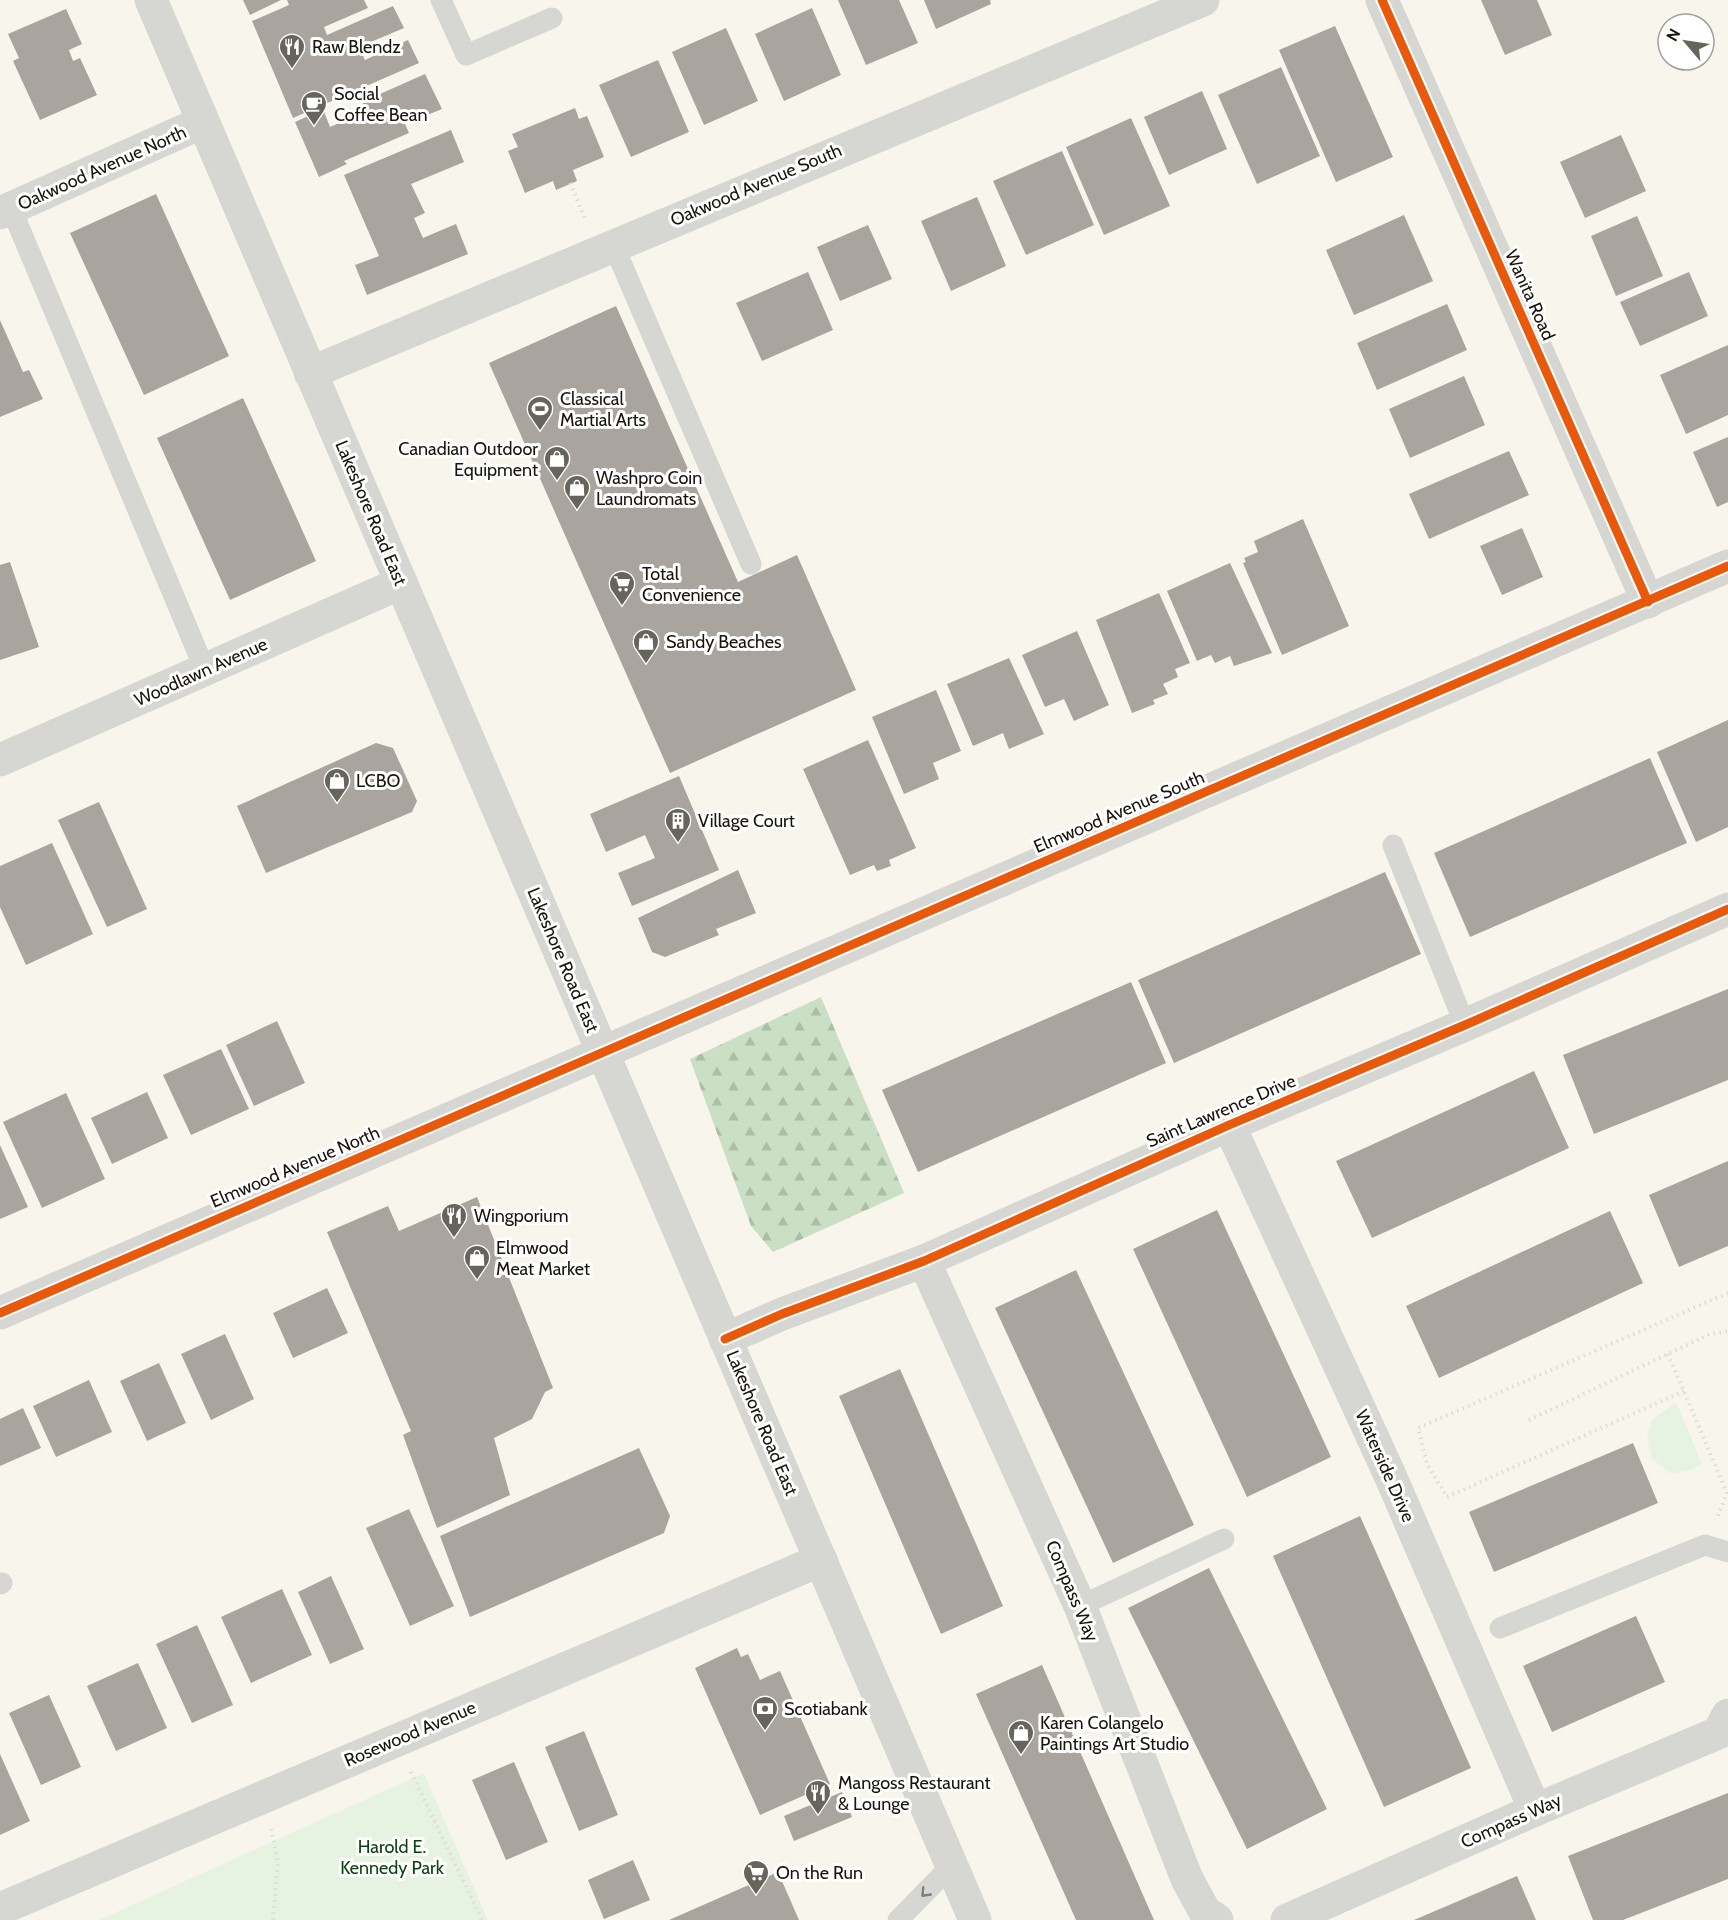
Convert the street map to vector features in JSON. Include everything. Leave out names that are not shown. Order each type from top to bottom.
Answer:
[{"type":"street","name":"Lakeshore Road East","points":[[150,0],[975,1920]]},
{"type":"street","name":"Oakwood Avenue South","points":[[310,373],[606,247],[1203,0]]},
{"type":"street","name":"Wanita Road","points":[[1382,0],[1648,602]]},
{"type":"street","name":"Oakwood Avenue North","points":[[6,211],[203,122]]},
{"type":"street","name":"Elmwood Avenue South","points":[[602,1051],[1728,566]]},
{"type":"street","name":"Woodlawn Avenue","points":[[0,760],[401,583]]},
{"type":"street","name":"Saint Lawrence Drive","points":[[725,1339],[782,1314],[924,1261],[1229,1125],[1466,1025],[1728,909]]},
{"type":"street","name":"Elmwood Avenue North","points":[[0,1313],[602,1051]]},
{"type":"street","name":"Waterside Drive","points":[[1229,1125],[1389,1473],[1535,1810]]},
{"type":"street","name":"Compass Way","points":[[924,1261],[1080,1606],[1187,1879],[1205,1912],[1216,1920]]},
{"type":"street","name":"Rosewood Avenue","points":[[0,1909],[820,1560]]},
{"type":"street","name":"Compass Way","points":[[1287,1920],[1535,1810],[1718,1733],[1728,1715]]},
{"type":"lane","points":[[441,0],[466,55],[552,18]]},
{"type":"lane","points":[[6,211],[205,670]]},
{"type":"lane","points":[[606,247],[751,564]]},
{"type":"lane","points":[[1393,845],[1466,1025]]},
{"type":"lane","points":[[1080,1606],[1224,1539]]},
{"type":"lane","points":[[1500,1628],[1706,1545],[1728,1552]]},
{"type":"lane","points":[[898,1920],[952,1865]]},
{"type":"path","points":[[570,183],[606,247]]},
{"type":"path","points":[[1684,1391],[1447,1497],[1427,1464],[1418,1428],[1728,1293]]},
{"type":"path","points":[[1529,1420],[1710,1334],[1728,1331]]},
{"type":"path","points":[[1668,1354],[1726,1493],[1706,1545]]},
{"type":"path","points":[[396,1740],[482,1920]]},
{"type":"path","points":[[265,1796],[278,1863],[273,1920]]},
{"type":"green space","points":[[821,997],[904,1193],[773,1252],[751,1226],[690,1059]]},
{"type":"green space","points":[[1676,1402],[1702,1464],[1691,1470],[1672,1474],[1652,1459],[1647,1438],[1652,1420]]},
{"type":"green space","name":"Harold E. Kennedy Park","points":[[424,1773],[488,1920],[99,1920]]},
{"type":"building","points":[[243,0],[281,0],[250,15]]},
{"type":"building","points":[[287,0],[364,0],[368,8],[324,27],[327,35],[393,6],[404,28],[359,47],[365,60],[408,40],[419,63],[293,118],[252,21],[289,5]]},
{"type":"building","points":[[838,0],[899,0],[918,43],[866,65]]},
{"type":"building","points":[[924,0],[990,0],[991,4],[936,29]]},
{"type":"building","points":[[1481,0],[1537,0],[1552,35],[1505,55]]},
{"type":"building","points":[[812,8],[841,75],[784,101],[755,34]]},
{"type":"building","points":[[66,9],[82,44],[69,50],[73,61],[80,58],[97,95],[40,120],[13,61],[19,58],[8,34]]},
{"type":"building","points":[[1335,26],[1393,157],[1336,182],[1279,50]]},
{"type":"building","points":[[726,28],[758,101],[704,125],[672,52]]},
{"type":"building","points":[[658,60],[689,132],[631,157],[599,85]]},
{"type":"building","points":[[1281,67],[1320,156],[1257,184],[1218,95]]},
{"type":"building","points":[[425,74],[442,109],[405,124],[409,133],[344,161],[347,164],[319,177],[295,122],[323,109],[330,127],[367,111],[362,102]]},
{"type":"building","points":[[1202,91],[1227,149],[1169,175],[1144,117]]},
{"type":"building","points":[[575,108],[579,119],[587,116],[604,157],[573,170],[577,181],[556,190],[553,181],[525,193],[508,151],[518,147],[512,134]]},
{"type":"building","points":[[1131,118],[1170,206],[1104,235],[1066,147]]},
{"type":"building","points":[[451,130],[464,162],[411,184],[425,213],[414,218],[423,238],[456,224],[468,254],[367,295],[355,265],[379,256],[344,175]]},
{"type":"building","points":[[1621,135],[1646,191],[1585,218],[1560,162]]},
{"type":"building","points":[[1062,151],[1094,225],[1026,255],[993,181]]},
{"type":"building","points":[[156,194],[229,356],[144,395],[70,233]]},
{"type":"building","points":[[977,197],[1006,266],[951,291],[921,221]]},
{"type":"building","points":[[1404,215],[1433,281],[1354,315],[1326,250]]},
{"type":"building","points":[[1637,216],[1663,276],[1616,296],[1591,236]]},
{"type":"building","points":[[868,225],[892,279],[840,301],[817,247]]},
{"type":"building","points":[[808,272],[833,330],[762,361],[736,303]]},
{"type":"building","points":[[1689,272],[1708,316],[1640,346],[1620,302]]},
{"type":"building","points":[[1447,304],[1467,350],[1377,390],[1357,343]]},
{"type":"building","points":[[616,306],[738,582],[797,555],[856,690],[670,773],[489,363]]},
{"type":"building","points":[[0,320],[23,372],[29,370],[43,399],[0,417]]},
{"type":"building","points":[[1728,345],[1728,415],[1686,434],[1660,375]]},
{"type":"building","points":[[1464,376],[1485,425],[1410,458],[1389,409]]},
{"type":"building","points":[[243,398],[316,561],[230,600],[157,438]]},
{"type":"building","points":[[1728,437],[1728,502],[1717,507],[1693,452]]},
{"type":"building","points":[[1509,451],[1529,495],[1429,539],[1409,494]]},
{"type":"building","points":[[1303,519],[1349,626],[1282,655],[1243,563],[1246,562],[1244,558],[1258,552],[1254,541]]},
{"type":"building","points":[[1522,528],[1543,577],[1502,595],[1480,546]]},
{"type":"building","points":[[10,562],[39,647],[0,660],[0,565]]},
{"type":"building","points":[[1230,563],[1272,653],[1234,666],[1230,656],[1215,663],[1211,655],[1197,661],[1167,591]]},
{"type":"building","points":[[1159,593],[1190,663],[1175,669],[1178,677],[1163,684],[1168,694],[1153,700],[1155,704],[1132,713],[1096,620]]},
{"type":"building","points":[[1077,631],[1109,705],[1074,721],[1064,699],[1045,707],[1022,655]]},
{"type":"building","points":[[1009,658],[1044,734],[1009,749],[1003,733],[973,746],[947,684]]},
{"type":"building","points":[[936,690],[961,751],[933,763],[939,779],[904,794],[872,717]]},
{"type":"building","points":[[1728,720],[1728,827],[1696,842],[1657,752]]},
{"type":"building","points":[[868,740],[916,848],[889,860],[891,866],[877,871],[874,865],[850,875],[803,769]]},
{"type":"building","points":[[376,743],[393,748],[417,801],[412,812],[266,873],[237,806]]},
{"type":"building","points":[[1650,758],[1687,843],[1470,937],[1434,853]]},
{"type":"building","name":"Village Court","points":[[679,776],[719,870],[632,906],[618,873],[655,858],[645,835],[606,852],[590,814]]},
{"type":"building","points":[[99,802],[147,909],[107,927],[58,820]]},
{"type":"building","points":[[52,843],[93,934],[26,965],[0,907],[0,866]]},
{"type":"building","points":[[738,870],[756,913],[716,929],[719,935],[665,957],[652,952],[638,918]]},
{"type":"building","points":[[1385,872],[1421,954],[1174,1063],[1138,980]]},
{"type":"building","points":[[1131,982],[1166,1063],[918,1172],[882,1090]]},
{"type":"building","points":[[1728,989],[1728,1080],[1594,1134],[1563,1055]]},
{"type":"building","points":[[277,1021],[305,1083],[254,1106],[226,1045]]},
{"type":"building","points":[[221,1049],[249,1109],[191,1135],[163,1075]]},
{"type":"building","points":[[1534,1071],[1569,1148],[1372,1238],[1336,1161]]},
{"type":"building","points":[[147,1092],[168,1138],[112,1164],[91,1118]]},
{"type":"building","points":[[66,1093],[105,1179],[42,1208],[3,1122]]},
{"type":"building","points":[[0,1145],[28,1207],[0,1219]]},
{"type":"building","points":[[1728,1161],[1728,1246],[1679,1267],[1649,1195]]},
{"type":"building","points":[[477,1197],[553,1388],[545,1392],[532,1419],[494,1438],[510,1495],[437,1528],[403,1435],[411,1431],[327,1232],[388,1206],[399,1231]]},
{"type":"building","points":[[1217,1210],[1331,1457],[1247,1497],[1133,1249]]},
{"type":"building","points":[[1610,1211],[1643,1283],[1439,1378],[1406,1306]]},
{"type":"building","points":[[1076,1270],[1194,1525],[1113,1563],[995,1308]]},
{"type":"building","points":[[327,1288],[348,1333],[293,1358],[273,1313]]},
{"type":"building","points":[[225,1334],[254,1399],[211,1420],[181,1354]]},
{"type":"building","points":[[159,1363],[186,1423],[147,1441],[120,1381]]},
{"type":"building","points":[[900,1369],[1003,1606],[941,1634],[839,1396]]},
{"type":"building","points":[[89,1380],[112,1432],[56,1457],[33,1406]]},
{"type":"building","points":[[23,1408],[41,1448],[0,1466],[0,1419]]},
{"type":"building","points":[[1633,1443],[1658,1503],[1494,1572],[1469,1512]]},
{"type":"building","points":[[639,1448],[670,1516],[664,1533],[470,1617],[440,1536]]},
{"type":"building","points":[[409,1509],[454,1606],[410,1626],[366,1528]]},
{"type":"building","points":[[1360,1516],[1471,1768],[1384,1807],[1273,1556]]},
{"type":"building","points":[[1209,1568],[1327,1809],[1247,1849],[1128,1608]]},
{"type":"building","points":[[331,1576],[364,1649],[330,1664],[298,1592]]},
{"type":"building","points":[[282,1589],[312,1655],[251,1683],[221,1617]]},
{"type":"building","points":[[1636,1616],[1665,1682],[1552,1732],[1523,1666]]},
{"type":"building","points":[[197,1625],[233,1705],[192,1723],[156,1644]]},
{"type":"building","name":"Scotiabank","points":[[737,1648],[741,1657],[748,1654],[760,1680],[780,1671],[830,1784],[760,1815],[695,1668]]},
{"type":"building","points":[[138,1663],[167,1728],[116,1751],[87,1686]]},
{"type":"building","points":[[1042,1665],[1154,1920],[1076,1920],[976,1694]]},
{"type":"building","points":[[49,1695],[81,1767],[41,1785],[9,1713]]},
{"type":"building","points":[[584,1731],[618,1815],[579,1831],[545,1747]]},
{"type":"building","points":[[0,1754],[30,1821],[0,1835]]},
{"type":"building","points":[[514,1762],[548,1842],[506,1860],[472,1780]]},
{"type":"building","name":"Mangoss Restaurant & Lounge","points":[[842,1792],[852,1817],[794,1841],[784,1816]]},
{"type":"building","points":[[1728,1793],[1728,1879],[1623,1920],[1593,1920],[1568,1856]]},
{"type":"building","points":[[633,1860],[650,1900],[604,1919],[588,1880]]},
{"type":"building","name":"On the Run","points":[[778,1872],[799,1920],[669,1920]]},
{"type":"building","points":[[1517,1876],[1536,1920],[1414,1920]]},
{"type":"cycle path","points":[[1382,0],[1648,602]]},
{"type":"cycle path","points":[[0,1313],[1728,566]]},
{"type":"cycle path","points":[[725,1339],[782,1314],[924,1261],[1229,1125],[1465,1025],[1728,909]]},
{"type":"place","name":"Raw Blendz","points":[[292,70]]},
{"type":"place","name":"Social Coffee Bean","points":[[314,127]]},
{"type":"place","name":"Classical Martial Arts","points":[[540,432]]},
{"type":"place","name":"Canadian Outdoor Equipment","points":[[557,482]]},
{"type":"place","name":"Washpro Coin Laundromats","points":[[577,511]]},
{"type":"place","name":"Total Convenience","points":[[622,607]]},
{"type":"place","name":"Sandy Beaches","points":[[646,665]]},
{"type":"place","name":"LCBO","points":[[337,804]]},
{"type":"place","name":"Village Court","points":[[678,844]]},
{"type":"place","name":"Wingporium","points":[[454,1239]]},
{"type":"place","name":"Elmwood Meat Market","points":[[477,1281]]},
{"type":"place","name":"Scotiabank","points":[[765,1732]]},
{"type":"place","name":"Karen Colangelo Paintings Art Studio","points":[[1021,1756]]},
{"type":"place","name":"Mangoss Restaurant & Lounge","points":[[818,1816]]},
{"type":"place","name":"On the Run","points":[[756,1896]]}]
